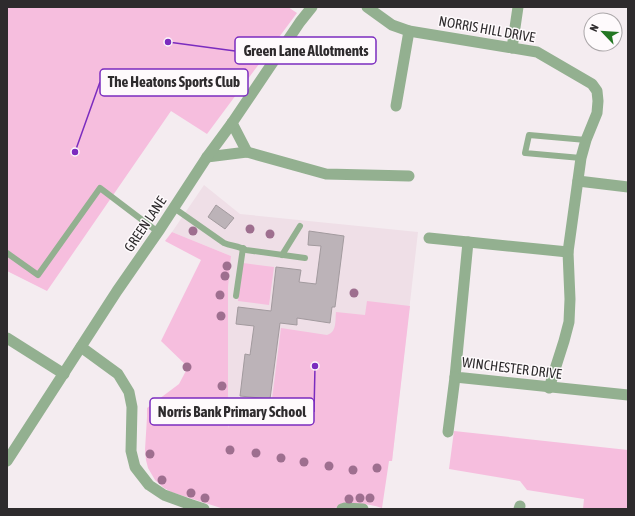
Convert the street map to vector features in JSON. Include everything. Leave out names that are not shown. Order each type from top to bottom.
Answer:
[{"type":"street","name":"GREEN LANE","points":[[7,460],[82,347],[117,291],[207,157],[232,123],[300,22],[312,7]]},
{"type":"street","name":"NORRIS HILL DRIVE","points":[[367,7],[392,24],[410,31],[537,52],[592,84],[597,91],[597,113],[586,140],[581,158],[568,252],[570,299],[569,322],[549,388]]},
{"type":"street","points":[[512,48],[518,7]]},
{"type":"street","points":[[396,106],[410,31]]},
{"type":"street","points":[[232,123],[247,152]]},
{"type":"street","points":[[207,157],[247,152],[326,174],[409,176]]},
{"type":"street","points":[[578,181],[628,187]]},
{"type":"street","points":[[429,238],[568,252]]},
{"type":"street","name":"WINCHESTER DRIVE","points":[[468,242],[455,378],[628,396]]},
{"type":"street","points":[[7,338],[64,374]]},
{"type":"street","points":[[82,347],[118,374],[129,392],[132,407],[131,451],[135,467],[149,485],[164,495],[204,509]]},
{"type":"street","points":[[448,432],[455,378]]},
{"type":"street","points":[[342,509],[363,509]]},
{"type":"lane","points":[[581,158],[525,153],[529,135],[586,140]]},
{"type":"lane","points":[[7,253],[38,275],[100,188],[158,232]]},
{"type":"lane","points":[[174,208],[224,243],[231,246],[246,250],[305,258]]},
{"type":"lane","points":[[282,255],[300,226]]},
{"type":"lane","points":[[236,296],[243,248]]},
{"type":"shaded area","points":[[7,7],[288,7],[297,13],[207,134],[171,111],[47,291],[7,271]]},
{"type":"shaded area","points":[[204,185],[240,214],[418,232],[392,461],[228,435],[228,288],[231,256],[172,232]]},
{"type":"shaded area","points":[[172,232],[231,256],[228,288],[228,429],[230,419],[240,413],[249,412],[270,415],[281,328],[327,335],[334,329],[336,312],[365,315],[367,301],[410,306],[392,461],[389,461],[382,508],[357,504],[345,505],[332,509],[224,509],[171,492],[155,480],[148,468],[146,460],[147,408],[179,384],[188,367],[161,341],[201,260],[165,241]]},
{"type":"shaded area","points":[[243,263],[274,267],[269,305],[238,301]]},
{"type":"shaded area","points":[[454,431],[628,450],[628,509],[583,509],[584,499],[527,490],[520,481],[449,469]]},
{"type":"building","points":[[216,205],[234,218],[225,229],[208,217]]},
{"type":"building","points":[[309,231],[344,236],[335,307],[332,307],[330,323],[297,318],[297,325],[280,323],[270,399],[240,396],[245,354],[250,355],[254,326],[236,324],[238,307],[271,311],[276,267],[301,270],[299,282],[316,284],[321,246],[308,245]]},
{"type":"place","name":"Green Lane Allotments","points":[[168,42]]},
{"type":"place","name":"The Heatons Sports Club","points":[[75,152]]},
{"type":"place","name":"Norris Bank Primary School","points":[[315,366]]}]
